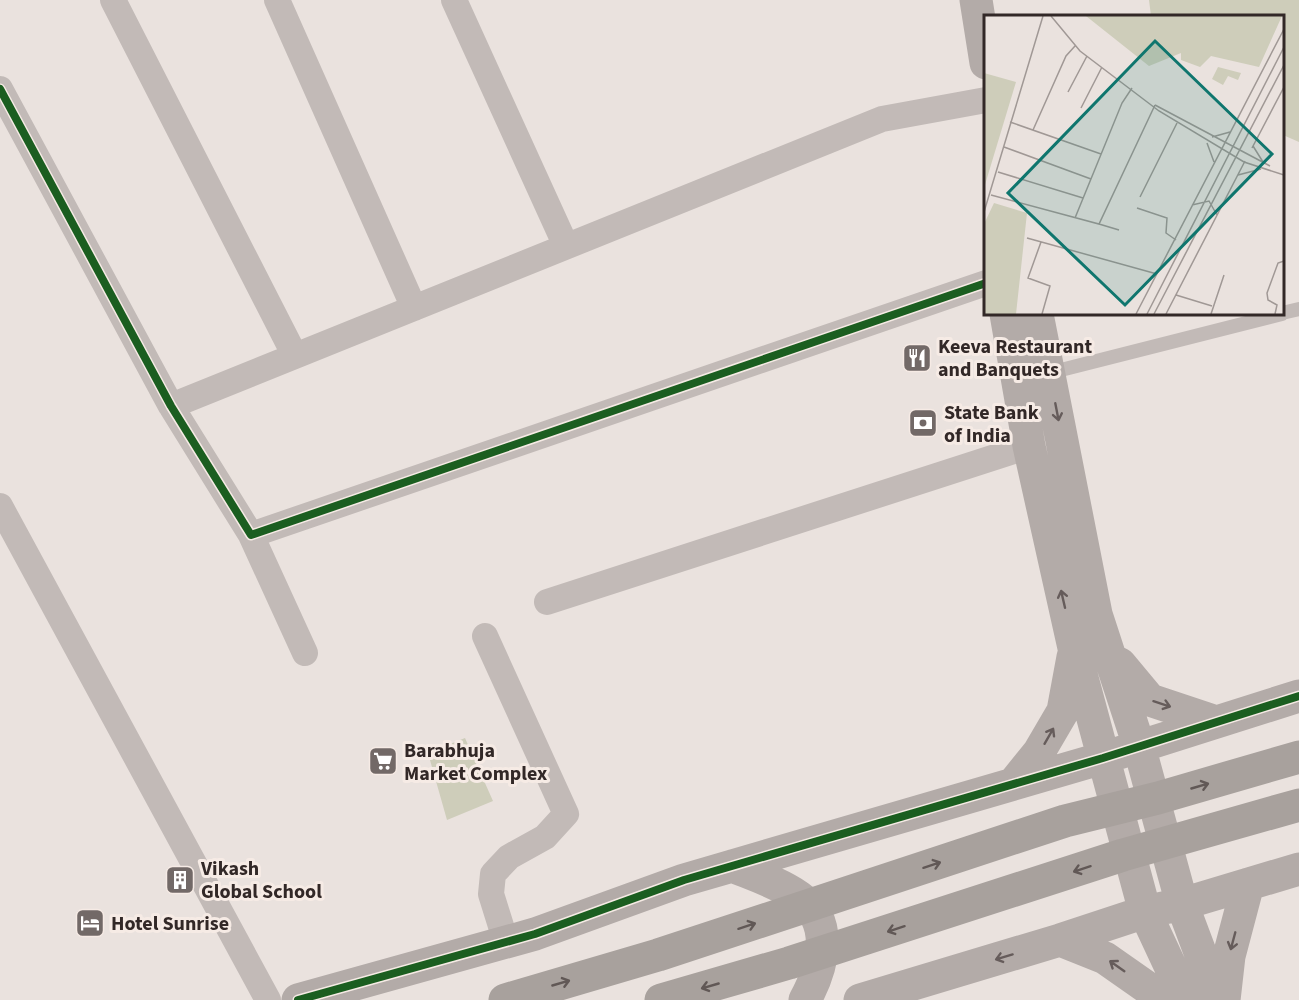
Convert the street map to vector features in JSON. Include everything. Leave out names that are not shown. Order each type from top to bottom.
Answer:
[{"type":"highway","points":[[505,1000],[668,951],[1065,821],[1158,798],[1299,757]]},
{"type":"highway","points":[[661,1000],[789,963],[1123,855],[1299,805]]},
{"type":"main road","points":[[976,0],[984,50]]},
{"type":"main road","points":[[1006,315],[1029,446],[1074,648],[1145,912],[1186,1000]]},
{"type":"main road","points":[[1037,315],[1096,614],[1139,746],[1182,904],[1218,1000]]},
{"type":"main road","points":[[1014,783],[1039,752],[1063,711],[1074,648]]},
{"type":"main road","points":[[1107,648],[1150,700],[1216,722]]},
{"type":"main road","points":[[298,1000],[535,934],[674,883],[1103,758],[1299,696]]},
{"type":"main road","points":[[732,866],[782,887],[812,908],[820,923],[823,942],[820,963],[804,1000]]},
{"type":"main road","points":[[860,1000],[1145,912],[1182,904],[1299,869]]},
{"type":"main road","points":[[1224,1000],[1229,956],[1248,884]]},
{"type":"main road","points":[[1060,940],[1105,958],[1165,1000]]},
{"type":"street","points":[[113,0],[295,356]]},
{"type":"street","points":[[277,0],[414,308]]},
{"type":"street","points":[[454,0],[566,246]]},
{"type":"street","points":[[0,89],[171,406],[251,535],[305,653]]},
{"type":"street","points":[[171,406],[882,119],[984,100]]},
{"type":"street","points":[[251,535],[984,284]]},
{"type":"street","points":[[547,602],[1029,446]]},
{"type":"street","points":[[0,506],[268,1000]]},
{"type":"street","points":[[485,636],[566,814],[545,837],[510,857],[493,874],[491,894],[506,942]]},
{"type":"lane","points":[[1284,313],[1299,309]]},
{"type":"lane","points":[[1049,373],[1274,315]]},
{"type":"green space","points":[[1149,0],[1299,0],[1299,142],[1284,135],[1284,15],[1151,15]]},
{"type":"green space","points":[[465,738],[493,801],[447,820],[428,753]]},
{"type":"cycle path","points":[[0,89],[171,406],[251,535],[984,284]]},
{"type":"cycle path","points":[[298,1000],[535,934],[684,880],[1103,758],[1299,696]]},
{"type":"place","name":"Keeva Restaurant and Banquets","points":[[917,358]]},
{"type":"place","name":"State Bank of India","points":[[923,423]]},
{"type":"place","name":"Barabhuja Market Complex","points":[[383,761]]},
{"type":"place","name":"Vikash Global School","points":[[180,880]]},
{"type":"place","name":"Hotel Sunrise","points":[[90,923]]}]
